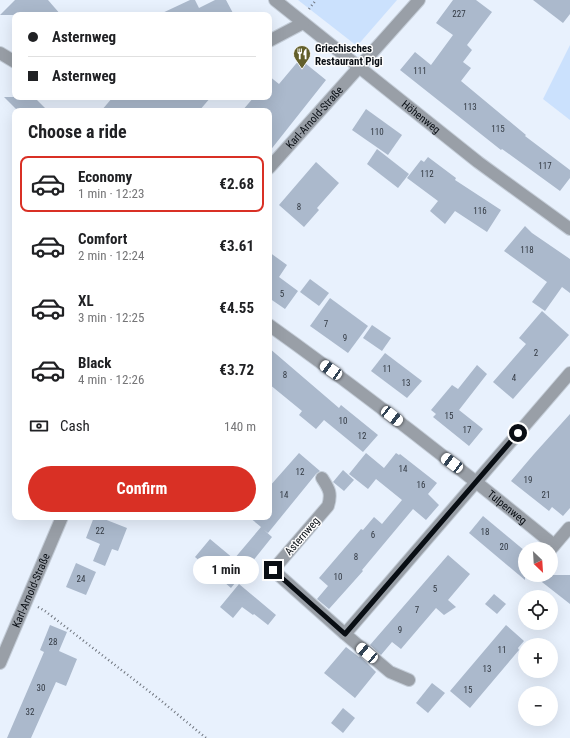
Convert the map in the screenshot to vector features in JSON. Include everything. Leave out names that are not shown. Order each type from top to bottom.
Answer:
[{"type":"street","name":"Höhenweg","points":[[275,0],[478,162],[570,229]]},
{"type":"street","name":"Karl-Arnold-Straße","points":[[272,165],[419,0]]},
{"type":"street","points":[[272,39],[303,23]]},
{"type":"street","points":[[0,53],[12,60]]},
{"type":"street","name":"Tulpenweg","points":[[272,327],[331,370],[476,481],[546,542]]},
{"type":"street","points":[[345,634],[570,373]]},
{"type":"street","name":"Asternweg","points":[[322,478],[330,490],[328,506],[273,570],[390,672],[410,680]]},
{"type":"street","name":"Karl-Arnold-Straße","points":[[0,663],[61,520]]},
{"type":"street","name":"Tulpenweg","points":[[556,542],[569,528]]},
{"type":"path","points":[[27,601],[57,620],[159,699],[206,738]]},
{"type":"shaded area","points":[[298,0],[397,0],[357,46]]},
{"type":"shaded area","points":[[570,45],[570,120],[543,99]]},
{"type":"building","points":[[15,0],[48,0],[58,12],[12,12],[12,15],[0,15]]},
{"type":"building","points":[[190,0],[195,0],[199,8],[215,0],[226,0],[232,12],[164,12]]},
{"type":"building","points":[[453,0],[476,0],[492,12],[467,45],[472,50],[463,62],[471,68],[461,81],[526,135],[525,136],[570,170],[570,178],[560,191],[502,149],[501,150],[400,70],[415,52],[431,65],[453,35],[436,23]]},
{"type":"building","points":[[533,0],[570,0],[570,14],[563,23]]},
{"type":"building","points":[[300,59],[326,80],[272,148],[272,108],[245,108],[251,100],[272,100],[272,78],[279,84]]},
{"type":"building","points":[[4,97],[12,97],[12,100],[37,100],[45,108],[15,108]]},
{"type":"building","points":[[110,100],[208,100],[202,108],[104,108]]},
{"type":"building","points":[[366,109],[402,135],[388,155],[352,130]]},
{"type":"building","points":[[377,149],[409,174],[398,188],[367,164]]},
{"type":"building","points":[[428,157],[456,178],[455,180],[501,210],[487,232],[455,211],[445,224],[430,211],[438,201],[407,178],[421,160],[424,162]]},
{"type":"building","points":[[316,162],[339,183],[317,208],[319,210],[304,227],[279,205]]},
{"type":"building","points":[[525,226],[532,233],[570,259],[570,293],[562,287],[545,311],[532,302],[547,282],[504,251]]},
{"type":"building","points":[[272,254],[287,265],[279,277],[298,291],[285,309],[272,300]]},
{"type":"building","points":[[310,279],[329,293],[319,306],[300,292]]},
{"type":"building","points":[[330,298],[368,326],[348,353],[310,326]]},
{"type":"building","points":[[542,311],[569,335],[513,399],[493,382],[526,344],[519,338]]},
{"type":"building","points":[[372,325],[391,338],[382,351],[363,338]]},
{"type":"building","points":[[272,351],[339,408],[341,405],[378,435],[363,452],[324,420],[316,429],[299,415],[302,411],[272,386]]},
{"type":"building","points":[[385,353],[422,381],[407,398],[371,371]]},
{"type":"building","points":[[477,365],[487,374],[459,410],[483,429],[469,446],[433,417],[436,414],[431,410],[452,385],[458,389]]},
{"type":"building","points":[[570,414],[570,508],[563,516],[552,507],[549,511],[511,481]]},
{"type":"building","points":[[299,453],[320,471],[268,533],[264,530],[272,537],[231,588],[195,557],[210,539],[234,559],[261,527],[253,520],[272,520],[272,484]]},
{"type":"building","points":[[366,453],[384,468],[396,453],[399,455],[400,454],[437,483],[428,494],[439,505],[426,520],[413,509],[362,570],[363,571],[329,609],[317,599],[328,586],[319,578],[361,529],[363,530],[374,517],[382,524],[402,500],[376,479],[368,489],[349,474]]},
{"type":"building","points":[[343,470],[354,480],[344,491],[333,482]]},
{"type":"building","points":[[483,516],[518,545],[518,574],[469,533]]},
{"type":"building","points":[[93,520],[107,520],[127,528],[118,551],[112,549],[105,566],[93,561],[100,544],[86,538]]},
{"type":"building","points":[[448,555],[470,574],[448,600],[456,607],[444,615],[436,608],[401,649],[392,642],[381,655],[370,645]]},
{"type":"building","points":[[76,563],[96,572],[86,595],[66,587]]},
{"type":"building","points":[[558,575],[570,575],[570,604],[558,595],[558,590],[552,590],[542,582],[558,582]]},
{"type":"building","points":[[239,584],[276,615],[268,625],[242,607],[233,618],[220,607]]},
{"type":"building","points":[[494,594],[506,604],[497,614],[485,604]]},
{"type":"building","points":[[50,625],[67,632],[59,651],[77,659],[66,686],[56,682],[31,738],[7,738],[44,652],[40,650]]},
{"type":"building","points":[[506,625],[521,638],[518,638],[518,651],[470,708],[450,691]]},
{"type":"building","points":[[346,647],[359,657],[360,656],[376,672],[355,698],[324,673]]},
{"type":"building","points":[[432,683],[445,693],[428,713],[416,703]]},
{"type":"building","points":[[343,708],[355,718],[343,733],[331,723]]},
{"type":"place","name":"Griechisches Restaurant Pigi","points":[[302,69]]},
{"type":"route","points":[[273,570],[345,634],[518,433]]}]
